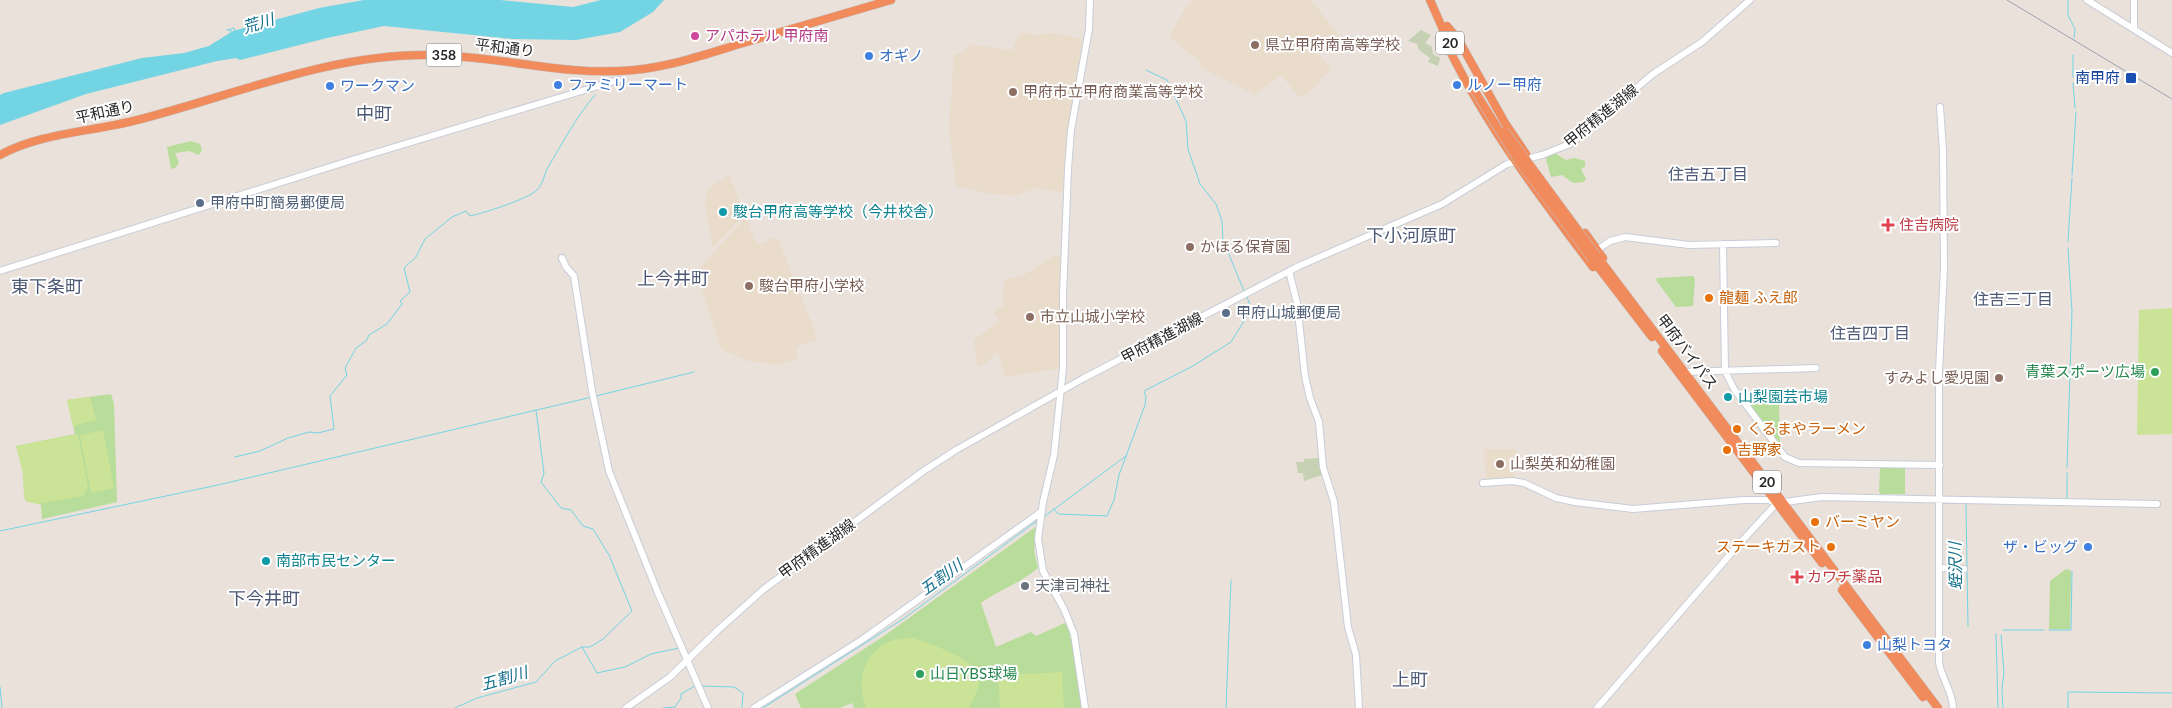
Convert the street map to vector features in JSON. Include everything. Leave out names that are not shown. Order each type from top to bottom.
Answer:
[{"type":"highway","name":"平和通り","points":[[0,155],[42,139],[132,121],[308,71],[352,62],[405,56],[445,55],[574,70],[632,70],[685,60],[891,0]]},
{"type":"highway","name":"甲府バイパス","points":[[1430,0],[1517,159],[1595,255],[1681,372],[1938,708]]},
{"type":"highway","name":"甲府バイパス","points":[[1436,0],[1446,30]]},
{"type":"highway","points":[[1446,30],[1458,39],[1505,123],[1595,255]]},
{"type":"highway","points":[[1446,30],[1448,47],[1490,125],[1515,162],[1596,270],[1614,283]]},
{"type":"highway","name":"甲府バイパス","points":[[1780,502],[1932,708]]},
{"type":"street","points":[[1085,708],[1074,634],[1069,619],[1046,579],[1041,564],[1038,539],[1054,454],[1064,360],[1063,295],[1069,161],[1072,130],[1089,29],[1090,0]]},
{"type":"street","name":"甲府精進湖線","points":[[626,708],[670,677],[764,589],[937,462],[1045,400],[1289,271],[1442,204],[1493,172],[1515,162],[1570,144],[1652,74],[1702,42],[1750,0]]},
{"type":"street","points":[[2087,0],[2172,53]]},
{"type":"street","points":[[2134,0],[2134,29]]},
{"type":"street","points":[[2159,45],[2172,45]]},
{"type":"street","points":[[0,271],[355,159],[618,80]]},
{"type":"street","points":[[1940,107],[1943,151],[1944,268],[1939,371],[1940,670],[1949,691],[1953,708]]},
{"type":"street","points":[[1595,255],[1610,241],[1625,237],[1689,245],[1776,243]]},
{"type":"street","points":[[1723,244],[1725,371],[1734,389],[1788,460],[1799,463],[1940,465]]},
{"type":"street","points":[[562,258],[574,276],[592,391],[608,471],[708,708]]},
{"type":"street","points":[[1289,271],[1297,303],[1303,367],[1310,398],[1318,416],[1324,467],[1334,502],[1348,627],[1356,656],[1359,708]]},
{"type":"street","points":[[1681,372],[1816,368]]},
{"type":"street","points":[[1045,400],[1053,403],[1056,424]]},
{"type":"street","points":[[1483,483],[1512,481],[1524,483],[1562,499],[1633,509],[1744,500],[1780,502],[1822,497],[2157,504]]},
{"type":"street","points":[[1597,708],[1745,537],[1780,502]]},
{"type":"street","points":[[754,708],[863,639],[1041,516]]},
{"type":"street","points":[[1940,568],[1964,569]]},
{"type":"shaded area","name":"県立甲府南高等学校","points":[[1193,0],[1311,0],[1339,36],[1318,54],[1332,69],[1320,79],[1321,82],[1300,98],[1281,75],[1253,96],[1252,93],[1200,67],[1200,62],[1169,36],[1188,4]]},
{"type":"shaded area","name":"甲府市立甲府商業高等学校","points":[[1024,32],[1033,35],[1052,33],[1083,39],[1067,135],[1064,193],[1036,188],[1016,196],[992,194],[956,186],[949,128],[954,55],[966,51],[967,44],[1012,50],[1019,35]]},
{"type":"shaded area","points":[[729,175],[745,214],[713,247],[705,207],[707,189]]},
{"type":"shaded area","name":"駿台甲府小学校","points":[[746,217],[755,241],[759,244],[774,238],[778,239],[818,339],[797,347],[797,359],[778,365],[748,361],[721,349],[696,272]]},
{"type":"shaded area","name":"市立山城小学校","points":[[1064,255],[1063,368],[1005,377],[998,352],[982,366],[977,367],[974,340],[999,321],[994,312],[1004,305],[1002,299],[1005,279],[1022,276],[1054,256]]},
{"type":"shaded area","name":"山梨英和幼稚園","points":[[1484,449],[1516,449],[1514,479],[1486,481]]},
{"type":"green space","points":[[1421,30],[1431,35],[1425,43],[1432,47],[1433,54],[1440,58],[1438,66],[1428,62],[1430,58],[1419,50],[1417,44],[1408,41]]},
{"type":"green space","points":[[191,141],[200,144],[202,150],[199,155],[189,151],[175,153],[179,163],[175,168],[171,169],[167,147]]},
{"type":"green space","points":[[1556,154],[1566,160],[1574,158],[1585,161],[1585,167],[1581,169],[1586,179],[1584,182],[1573,183],[1562,175],[1551,177],[1546,159],[1548,155]]},
{"type":"green space","points":[[1693,276],[1695,279],[1693,306],[1676,307],[1656,280],[1657,278]]},
{"type":"green space","name":"青葉スポーツ広場","points":[[2172,308],[2172,434],[2137,435],[2139,310]]},
{"type":"green space","points":[[111,394],[114,404],[117,502],[42,519],[41,505],[25,500],[22,466],[16,446],[75,434],[67,400]]},
{"type":"green space","points":[[90,397],[96,420],[73,426],[67,400]]},
{"type":"green space","points":[[1776,402],[1779,405],[1780,443],[1750,406],[1750,404]]},
{"type":"green space","points":[[103,430],[114,488],[91,493],[80,435]]},
{"type":"green space","points":[[78,434],[88,488],[83,496],[39,504],[27,502],[24,496],[23,473],[16,446]]},
{"type":"green space","points":[[1319,458],[1322,475],[1304,481],[1303,473],[1298,473],[1296,462],[1304,462],[1304,459]]},
{"type":"green space","points":[[1880,468],[1905,468],[1905,494],[1881,494],[1879,492]]},
{"type":"green space","points":[[1037,526],[1034,551],[1038,568],[1025,578],[981,603],[996,647],[1031,632],[1036,636],[1067,622],[1078,671],[1082,708],[854,708],[852,703],[840,708],[801,708],[795,694],[884,636]]},
{"type":"green space","points":[[2066,569],[2070,570],[2071,573],[2070,629],[2049,629],[2050,581]]},
{"type":"green space","name":"山日YBS球場","points":[[912,637],[961,658],[976,671],[979,679],[978,686],[969,708],[866,708],[863,699],[862,680],[867,662],[879,647],[888,642]]},
{"type":"green space","points":[[1062,672],[1064,708],[1000,708],[998,675]]},
{"type":"water","points":[[364,0],[500,0],[573,7],[601,0],[664,0],[653,12],[620,32],[576,40],[512,39],[384,26],[240,60],[236,58],[217,61],[86,94],[0,125],[0,95],[4,93],[142,58],[184,53],[209,46],[233,31],[319,8]]},
{"type":"waterway","points":[[2068,0],[2068,15],[2075,29],[2074,38]]},
{"type":"waterway","points":[[231,33],[231,30],[227,30],[234,28],[235,31]]},
{"type":"waterway","points":[[2073,55],[2073,77]]},
{"type":"waterway","points":[[1146,70],[1167,80],[1186,121],[1188,149],[1200,184],[1216,204],[1222,221],[1223,240],[1244,291]]},
{"type":"waterway","points":[[2073,83],[2075,108]]},
{"type":"waterway","points":[[235,457],[260,451],[288,438],[309,432],[318,433],[334,429],[330,396],[347,375],[345,368],[356,348],[366,341],[369,335],[387,324],[402,304],[400,301],[410,292],[404,268],[416,257],[425,239],[452,217],[466,211],[470,216],[495,209],[532,194],[537,190],[542,183],[547,169],[570,131],[595,95]]},
{"type":"waterway","points":[[2072,175],[2076,112]]},
{"type":"waterway","points":[[2068,241],[2072,178]]},
{"type":"waterway","points":[[2067,467],[2072,311],[2068,248]]},
{"type":"waterway","points":[[1054,509],[1058,514],[1107,516],[1114,500],[1119,475],[1145,405],[1146,397],[1144,391],[1191,367],[1231,342],[1249,313],[1250,305],[1247,297]]},
{"type":"waterway","points":[[596,396],[694,372]]},
{"type":"waterway","points":[[0,531],[218,485],[592,397]]},
{"type":"waterway","points":[[455,708],[477,698],[536,682],[555,661],[582,647],[590,647],[603,639],[632,611],[609,555],[593,529],[583,526],[571,510],[561,508],[541,482],[544,473],[536,410]]},
{"type":"waterway","name":"五割川","points":[[1045,516],[1126,456]]},
{"type":"waterway","points":[[2067,473],[2067,498]]},
{"type":"waterway","name":"蛭沢川","points":[[1966,505],[1967,567]]},
{"type":"waterway","name":"五割川","points":[[763,708],[903,619],[1037,521]]},
{"type":"waterway","name":"蛭沢川","points":[[1967,571],[1968,626]]},
{"type":"waterway","points":[[2049,630],[2071,630],[2072,571]]},
{"type":"waterway","points":[[1226,708],[1231,580]]},
{"type":"waterway","points":[[2003,630],[2044,630]]},
{"type":"waterway","name":"蛭沢川","points":[[1996,634],[1998,708]]},
{"type":"waterway","points":[[2001,635],[2004,672],[2002,689],[2003,708]]},
{"type":"waterway","name":"五割川","points":[[582,647],[597,673],[625,667],[651,654],[679,648]]},
{"type":"waterway","name":"五割川","points":[[663,708],[675,707],[681,698],[681,694],[695,686]]},
{"type":"waterway","name":"五割川","points":[[701,686],[734,687],[743,693],[742,708]]},
{"type":"waterway","name":"五割川","points":[[0,687],[2,708]]},
{"type":"waterway","points":[[2068,708],[2068,692],[2172,693]]},
{"type":"railway","points":[[2007,0],[2172,99]]},
{"type":"place","name":"アパホテル 甲府南","points":[[695,36]]},
{"type":"place","name":"県立甲府南高等学校","points":[[1255,45]]},
{"type":"place","name":"オギノ","points":[[869,56]]},
{"type":"place","name":"南甲府","points":[[2131,78]]},
{"type":"place","name":"ファミリーマート","points":[[558,85]]},
{"type":"place","name":"ルノー甲府","points":[[1457,85]]},
{"type":"place","name":"ワークマン","points":[[330,86]]},
{"type":"place","name":"甲府市立甲府商業高等学校","points":[[1013,92]]},
{"type":"place","name":"甲府中町簡易郵便局","points":[[200,203]]},
{"type":"place","name":"駿台甲府高等学校（今井校舎）","points":[[723,212]]},
{"type":"place","name":"住吉病院","points":[[1888,225]]},
{"type":"place","name":"かほる保育園","points":[[1190,247]]},
{"type":"place","name":"駿台甲府小学校","points":[[749,286]]},
{"type":"place","name":"龍麺 ふえ郎","points":[[1709,298]]},
{"type":"place","name":"甲府山城郵便局","points":[[1226,313]]},
{"type":"place","name":"市立山城小学校","points":[[1030,317]]},
{"type":"place","name":"青葉スポーツ広場","points":[[2155,372]]},
{"type":"place","name":"すみよし愛児園","points":[[1999,378]]},
{"type":"place","name":"山梨園芸市場","points":[[1728,397]]},
{"type":"place","name":"くるまやラーメン","points":[[1737,429]]},
{"type":"place","name":"吉野家","points":[[1727,450]]},
{"type":"place","name":"山梨英和幼稚園","points":[[1500,464]]},
{"type":"place","name":"バーミヤン","points":[[1815,522]]},
{"type":"place","name":"ステーキガスト","points":[[1831,547]]},
{"type":"place","name":"ザ・ビッグ","points":[[2088,547]]},
{"type":"place","name":"南部市民センター","points":[[266,561]]},
{"type":"place","name":"カワチ薬品","points":[[1797,577]]},
{"type":"place","name":"天津司神社","points":[[1025,586]]},
{"type":"place","name":"山梨トヨタ","points":[[1867,645]]},
{"type":"place","name":"山日YBS球場","points":[[920,674]]},
{"type":"district","name":"中町","points":[[374,114]]},
{"type":"district","name":"住吉五丁目","points":[[1708,174]]},
{"type":"district","name":"下小河原町","points":[[1411,236]]},
{"type":"district","name":"上今井町","points":[[673,279]]},
{"type":"district","name":"東下条町","points":[[47,287]]},
{"type":"district","name":"住吉三丁目","points":[[2013,299]]},
{"type":"district","name":"住吉四丁目","points":[[1870,333]]},
{"type":"district","name":"下今井町","points":[[264,599]]},
{"type":"district","name":"上町","points":[[1410,680]]},
{"type":"water label","name":"荒川","points":[[258,23]]}]
